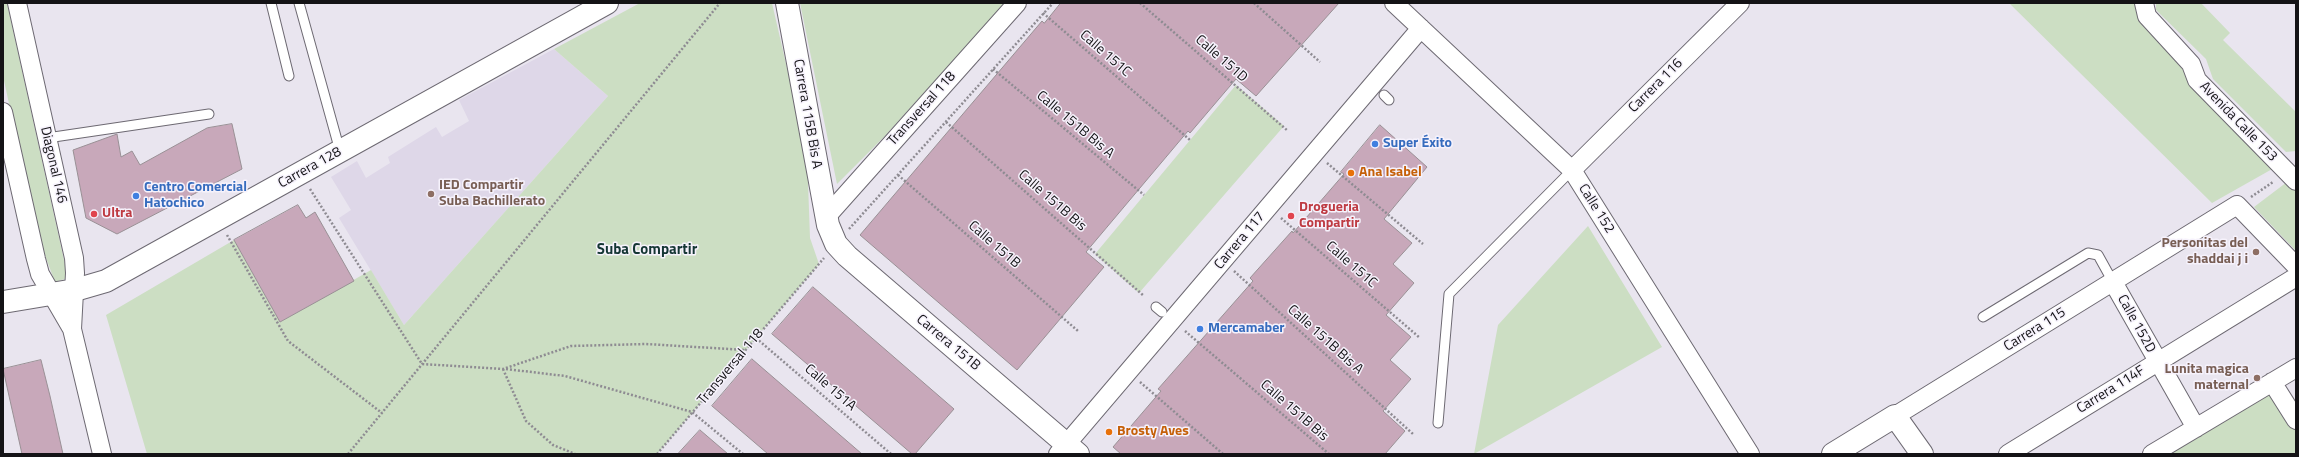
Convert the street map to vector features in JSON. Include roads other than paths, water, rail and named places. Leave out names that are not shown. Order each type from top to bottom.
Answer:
[{"type":"street","name":"Diagonal 146","points":[[17,3],[74,258],[75,290],[72,329],[102,454]]},
{"type":"street","name":"Carrera 128","points":[[3,302],[75,290],[106,281],[607,3]]},
{"type":"street","name":"Carrera 115B Bis A","points":[[787,3],[830,228]]},
{"type":"street","name":"Transversal 118","points":[[830,228],[1017,3]]},
{"type":"street","name":"Calle 152","points":[[1394,3],[1572,170],[1750,454]]},
{"type":"street","name":"Carrera 116","points":[[1572,170],[1740,3]]},
{"type":"street","name":"Avenida Calle 153","points":[[2144,3],[2147,16],[2192,64],[2197,80],[2293,174]]},
{"type":"street","name":"Carrera 117","points":[[1068,451],[1128,372],[1163,313],[1223,261],[1421,28]]},
{"type":"street","name":"Diagonal 146","points":[[3,112],[40,274],[50,294],[72,329]]},
{"type":"street","name":"Carrera 115","points":[[1833,454],[2236,205],[2296,266]]},
{"type":"street","name":"Carrera 151B","points":[[830,228],[847,256],[1068,451]]},
{"type":"street","name":"Carrera 114F","points":[[2008,454],[2157,361],[2296,277]]},
{"type":"street","name":"Calle 152D","points":[[2113,282],[2196,428]]},
{"type":"street","points":[[2152,454],[2296,368]]},
{"type":"street","points":[[2272,382],[2296,420]]},
{"type":"street","points":[[1895,416],[1922,454]]},
{"type":"lane","points":[[271,3],[289,76]]},
{"type":"lane","points":[[299,3],[340,151]]},
{"type":"lane","points":[[47,138],[209,114]]},
{"type":"lane","points":[[1438,423],[1449,294],[1572,170]]},
{"type":"lane","points":[[1983,317],[2088,253],[2098,255],[2113,282]]},
{"type":"place","name":"Super Éxito","points":[[1375,144]]},
{"type":"place","name":"Ana Isabel","points":[[1351,173]]},
{"type":"place","name":"IED Compartir Suba Bachillerato","points":[[431,194]]},
{"type":"place","name":"Centro Comercial Hatochico","points":[[136,196]]},
{"type":"place","name":"Ultra","points":[[94,214]]},
{"type":"place","name":"Drogueria Compartir","points":[[1291,216]]},
{"type":"place","name":"Personitas del shaddai j i","points":[[2256,252]]},
{"type":"place","name":"Mercamaber","points":[[1200,329]]},
{"type":"place","name":"Lunita magica maternal","points":[[2257,378]]},
{"type":"place","name":"Brosty Aves","points":[[1109,432]]},
{"type":"district","name":"Suba Compartir","points":[[647,250]]}]
